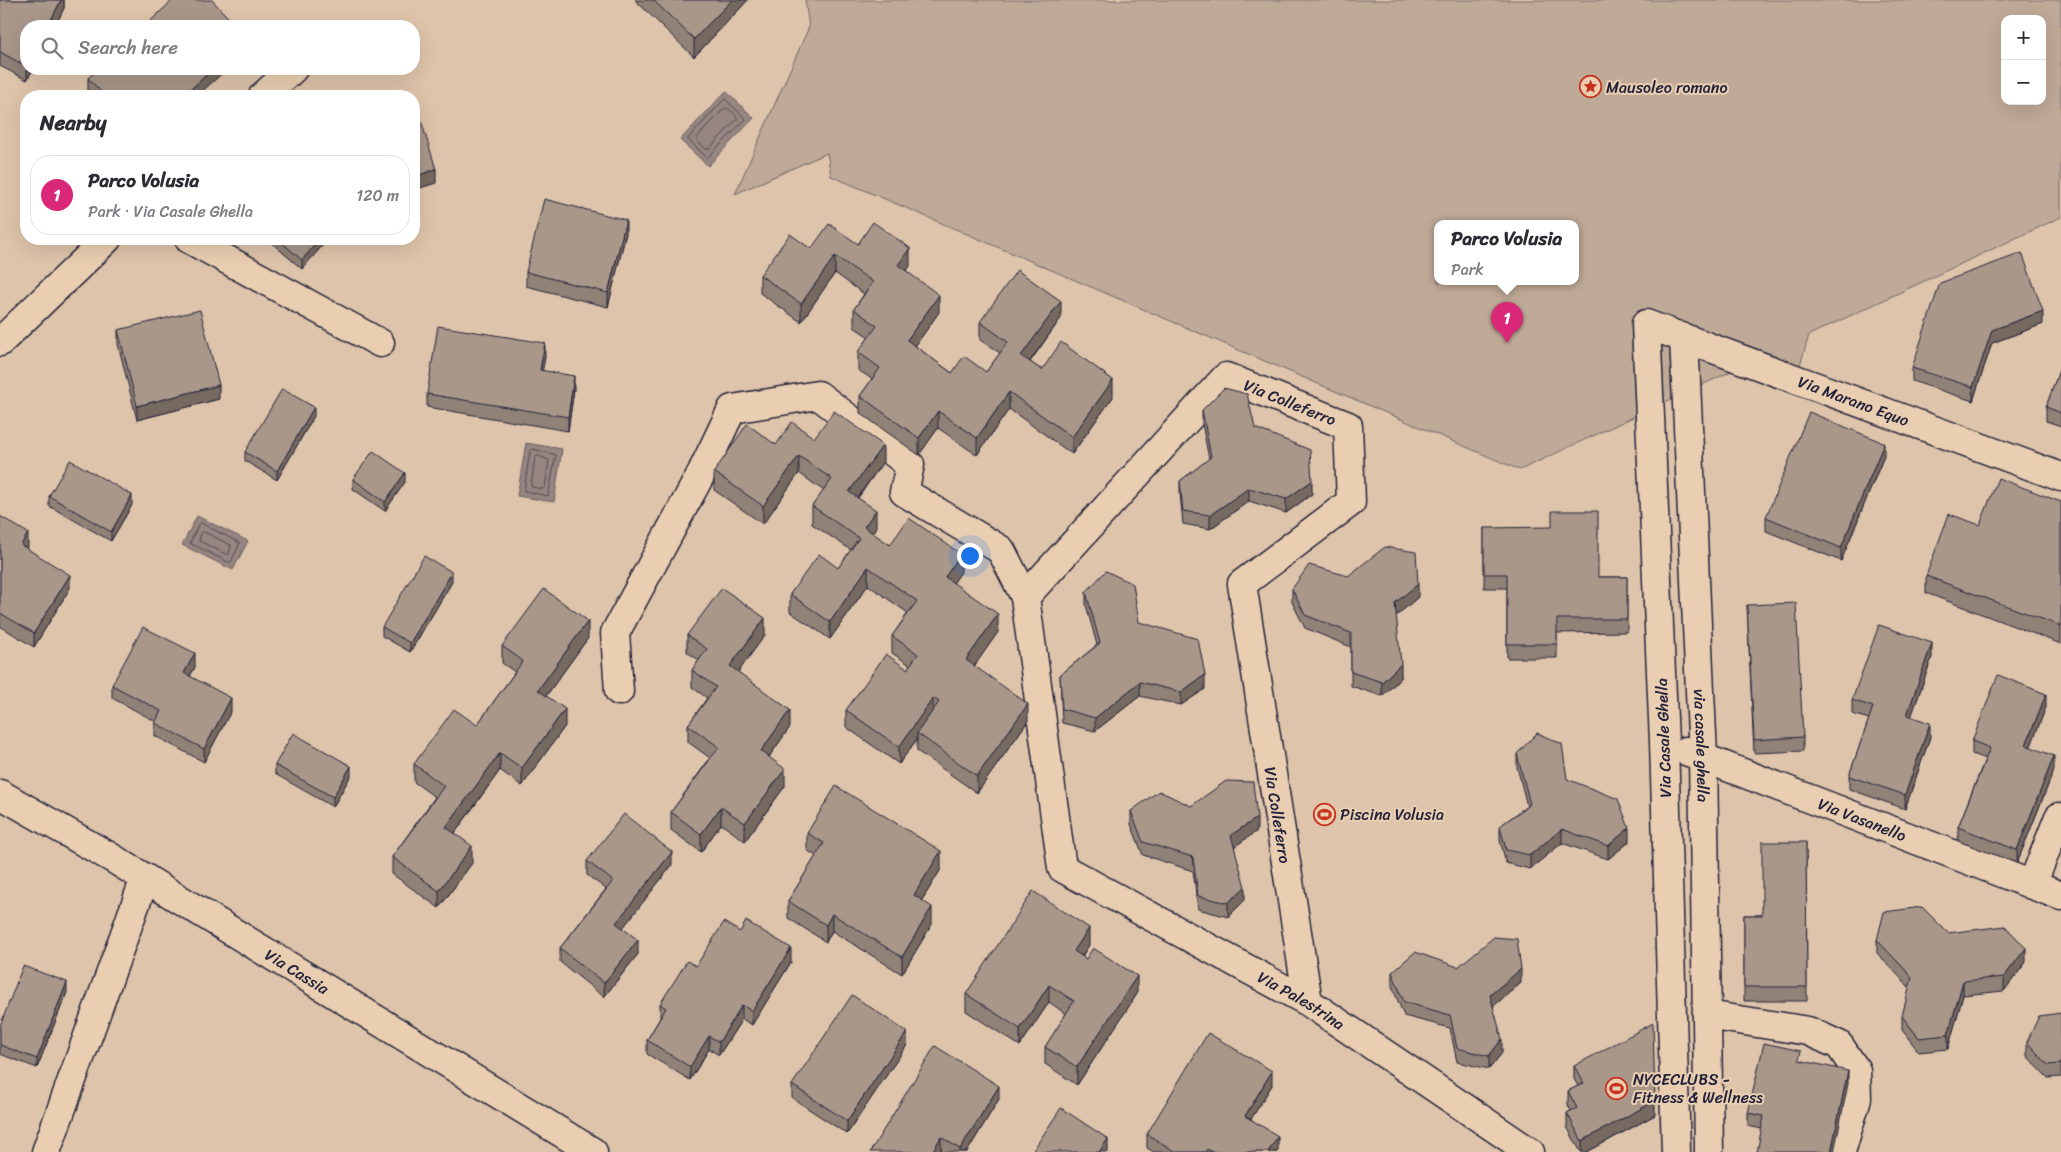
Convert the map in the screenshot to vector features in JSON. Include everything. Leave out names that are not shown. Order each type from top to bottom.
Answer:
[{"type":"street","points":[[270,90],[287,75]]},
{"type":"street","points":[[0,342],[101,245]]},
{"type":"street","points":[[200,245],[380,343]]},
{"type":"street","name":"Via Marano Equo","points":[[1646,324],[2061,477]]},
{"type":"street","name":"Via Casale Ghella","points":[[1646,324],[1664,742],[1676,1152]]},
{"type":"street","name":"via casale ghella","points":[[1684,338],[1703,757],[1709,1152]]},
{"type":"street","name":"Via Colleferro","points":[[1025,597],[1226,377],[1348,426],[1351,502],[1242,584],[1308,1002]]},
{"type":"street","points":[[619,691],[615,633],[700,476],[732,409],[818,395],[910,465],[904,492],[1001,550],[1025,597]]},
{"type":"street","name":"Via Palestrina","points":[[1025,597],[1062,868],[1308,1002],[1530,1152]]},
{"type":"street","name":"Via Vasanello","points":[[1664,742],[2061,896]]},
{"type":"street","name":"Via Cassia","points":[[0,794],[145,878],[593,1152]]},
{"type":"street","points":[[2032,885],[2059,817]]},
{"type":"street","points":[[46,1152],[145,878]]},
{"type":"street","points":[[1707,1015],[1808,1031],[1839,1045],[1856,1070],[1856,1098],[1842,1152]]},
{"type":"shaded area","points":[[805,0],[2061,0],[2061,217],[1809,335],[1796,379],[1751,362],[1520,470],[831,176],[827,153],[735,194],[809,27]]},
{"type":"water","points":[[726,91],[754,118],[708,166],[680,140]]},
{"type":"water","points":[[526,443],[562,449],[554,502],[517,496]]},
{"type":"water","points":[[197,516],[248,541],[233,570],[182,545]]},
{"type":"building","points":[[0,0],[61,0],[51,20],[20,20],[20,63],[0,52]]},
{"type":"building","points":[[173,0],[212,0],[230,20],[151,20]]},
{"type":"building","points":[[653,0],[732,0],[694,39]]},
{"type":"building","points":[[91,75],[206,75],[190,90],[99,90],[88,78]]},
{"type":"building","points":[[420,117],[436,169],[420,175]]},
{"type":"building","points":[[544,199],[626,220],[608,293],[526,272]]},
{"type":"building","points":[[873,222],[910,248],[898,265],[939,295],[907,340],[952,373],[964,356],[986,372],[1008,342],[980,322],[1017,270],[1061,301],[1021,356],[1042,370],[1061,342],[1113,380],[1072,437],[1009,392],[977,438],[938,411],[919,438],[860,396],[880,368],[858,352],[877,326],[854,309],[873,282],[835,256],[801,304],[760,275],[790,234],[811,249],[829,224],[858,244]]},
{"type":"building","points":[[285,245],[315,245],[302,260]]},
{"type":"building","points":[[2022,253],[2043,311],[1992,330],[1973,387],[1912,368],[1940,283]]},
{"type":"building","points":[[200,310],[219,385],[137,406],[118,330]]},
{"type":"building","points":[[438,326],[545,343],[540,370],[574,376],[568,417],[427,394]]},
{"type":"building","points":[[2061,365],[2061,413],[2046,407]]},
{"type":"building","points":[[1224,388],[1247,394],[1255,428],[1310,450],[1312,481],[1286,499],[1249,488],[1210,515],[1183,511],[1180,481],[1211,457],[1202,410]]},
{"type":"building","points":[[282,389],[314,407],[277,471],[245,452]]},
{"type":"building","points":[[834,411],[883,445],[849,492],[876,510],[864,527],[890,545],[909,518],[961,554],[945,577],[998,614],[966,660],[1028,704],[977,776],[917,733],[939,702],[933,698],[899,747],[846,710],[886,654],[907,669],[918,654],[892,636],[917,601],[868,567],[830,622],[790,594],[819,554],[838,568],[859,538],[812,506],[832,479],[799,456],[763,506],[714,472],[747,424],[776,445],[792,422],[814,438]]},
{"type":"building","points":[[1809,412],[1884,443],[1841,548],[1766,517]]},
{"type":"building","points":[[373,451],[405,473],[385,502],[353,479]]},
{"type":"building","points":[[70,460],[132,495],[111,532],[49,496]]},
{"type":"building","points":[[1998,478],[2061,502],[2061,626],[1926,576],[1949,514],[1980,525]]},
{"type":"building","points":[[1552,511],[1598,511],[1598,577],[1627,577],[1627,619],[1557,619],[1557,644],[1507,644],[1507,574],[1484,574],[1484,528],[1552,527]]},
{"type":"building","points":[[0,516],[28,533],[21,545],[70,575],[34,633],[0,613]]},
{"type":"building","points":[[1385,547],[1416,552],[1418,584],[1395,603],[1401,664],[1382,682],[1351,672],[1351,633],[1305,615],[1292,589],[1309,565],[1348,576]]},
{"type":"building","points":[[424,556],[452,572],[410,643],[382,627]]},
{"type":"building","points":[[1106,571],[1133,584],[1139,622],[1198,639],[1205,675],[1181,692],[1140,682],[1095,718],[1062,709],[1060,675],[1100,643],[1086,592]]},
{"type":"building","points":[[722,588],[765,618],[730,666],[790,710],[761,751],[785,769],[745,823],[721,807],[701,834],[671,812],[719,747],[688,725],[716,687],[692,670],[707,649],[687,635]]},
{"type":"building","points":[[544,589],[588,621],[538,690],[565,709],[522,768],[500,753],[446,827],[472,846],[439,891],[392,857],[444,786],[414,764],[454,709],[477,725],[523,661],[502,646]]},
{"type":"building","points":[[1796,603],[1803,737],[1754,740],[1747,605]]},
{"type":"building","points":[[1879,625],[1932,643],[1907,715],[1930,723],[1905,795],[1849,776],[1873,707],[1852,700]]},
{"type":"building","points":[[143,627],[195,653],[184,673],[231,698],[204,749],[155,723],[161,711],[112,685]]},
{"type":"building","points":[[1998,675],[2046,694],[2026,745],[2054,756],[2017,850],[1958,827],[1990,748],[1972,741]]},
{"type":"building","points":[[293,733],[351,766],[333,797],[275,765]]},
{"type":"building","points":[[1537,733],[1562,744],[1567,779],[1618,799],[1629,828],[1608,846],[1562,829],[1530,855],[1506,850],[1500,826],[1530,804],[1517,754]]},
{"type":"building","points":[[1226,781],[1253,782],[1257,818],[1231,835],[1245,887],[1228,903],[1198,896],[1193,857],[1143,842],[1131,811],[1159,791],[1191,806]]},
{"type":"building","points":[[836,786],[941,851],[914,895],[932,907],[902,957],[832,914],[826,925],[788,901],[824,843],[807,833]]},
{"type":"building","points":[[624,814],[672,852],[616,923],[638,940],[604,983],[560,948],[613,881],[587,861]]},
{"type":"building","points":[[1762,842],[1806,842],[1807,987],[1744,987],[1744,915],[1762,915]]},
{"type":"building","points":[[1033,891],[1089,928],[1074,951],[1086,959],[1093,948],[1137,976],[1077,1067],[1045,1047],[1074,1001],[1049,985],[1020,1029],[966,994]]},
{"type":"building","points":[[1922,907],[1948,933],[2005,926],[2026,948],[2004,977],[1963,981],[1948,1035],[1919,1038],[1902,1016],[1912,977],[1877,940],[1884,912]]},
{"type":"building","points":[[746,921],[791,948],[752,1011],[742,1005],[719,1042],[709,1036],[690,1067],[647,1040],[666,1008],[660,1004],[687,961],[696,966],[724,922],[740,932]]},
{"type":"building","points":[[1494,937],[1517,939],[1521,969],[1490,995],[1502,1039],[1489,1056],[1457,1048],[1450,1015],[1404,1002],[1392,972],[1415,952],[1458,967]]},
{"type":"building","points":[[23,966],[67,982],[37,1059],[0,1045],[0,1026]]},
{"type":"building","points":[[852,995],[907,1032],[847,1121],[792,1085]]},
{"type":"building","points":[[2061,1013],[2061,1064],[2048,1065],[2027,1042],[2039,1016]]},
{"type":"building","name":"NYCECLUBS - Fitness & Wellness","points":[[1653,1023],[1655,1101],[1582,1141],[1567,1113],[1577,1108],[1568,1091],[1584,1083],[1574,1066]]},
{"type":"building","points":[[1208,1033],[1272,1071],[1245,1116],[1278,1136],[1268,1152],[1212,1152],[1207,1149],[1205,1152],[1176,1152],[1147,1134]]},
{"type":"building","points":[[1764,1043],[1801,1051],[1799,1060],[1848,1071],[1831,1152],[1757,1152],[1764,1116],[1748,1113]]},
{"type":"building","points":[[935,1046],[999,1086],[960,1149],[941,1137],[932,1152],[870,1152]]},
{"type":"building","points":[[1061,1108],[1108,1139],[1099,1152],[1032,1152]]},
{"type":"place","name":"Mausoleo romano","points":[[1590,87]]},
{"type":"place","name":"Parco Volusia","points":[[1507,343]]},
{"type":"place","name":"Piscina Volusia","points":[[1324,814]]},
{"type":"place","name":"NYCECLUBS - Fitness & Wellness","points":[[1617,1088]]}]
